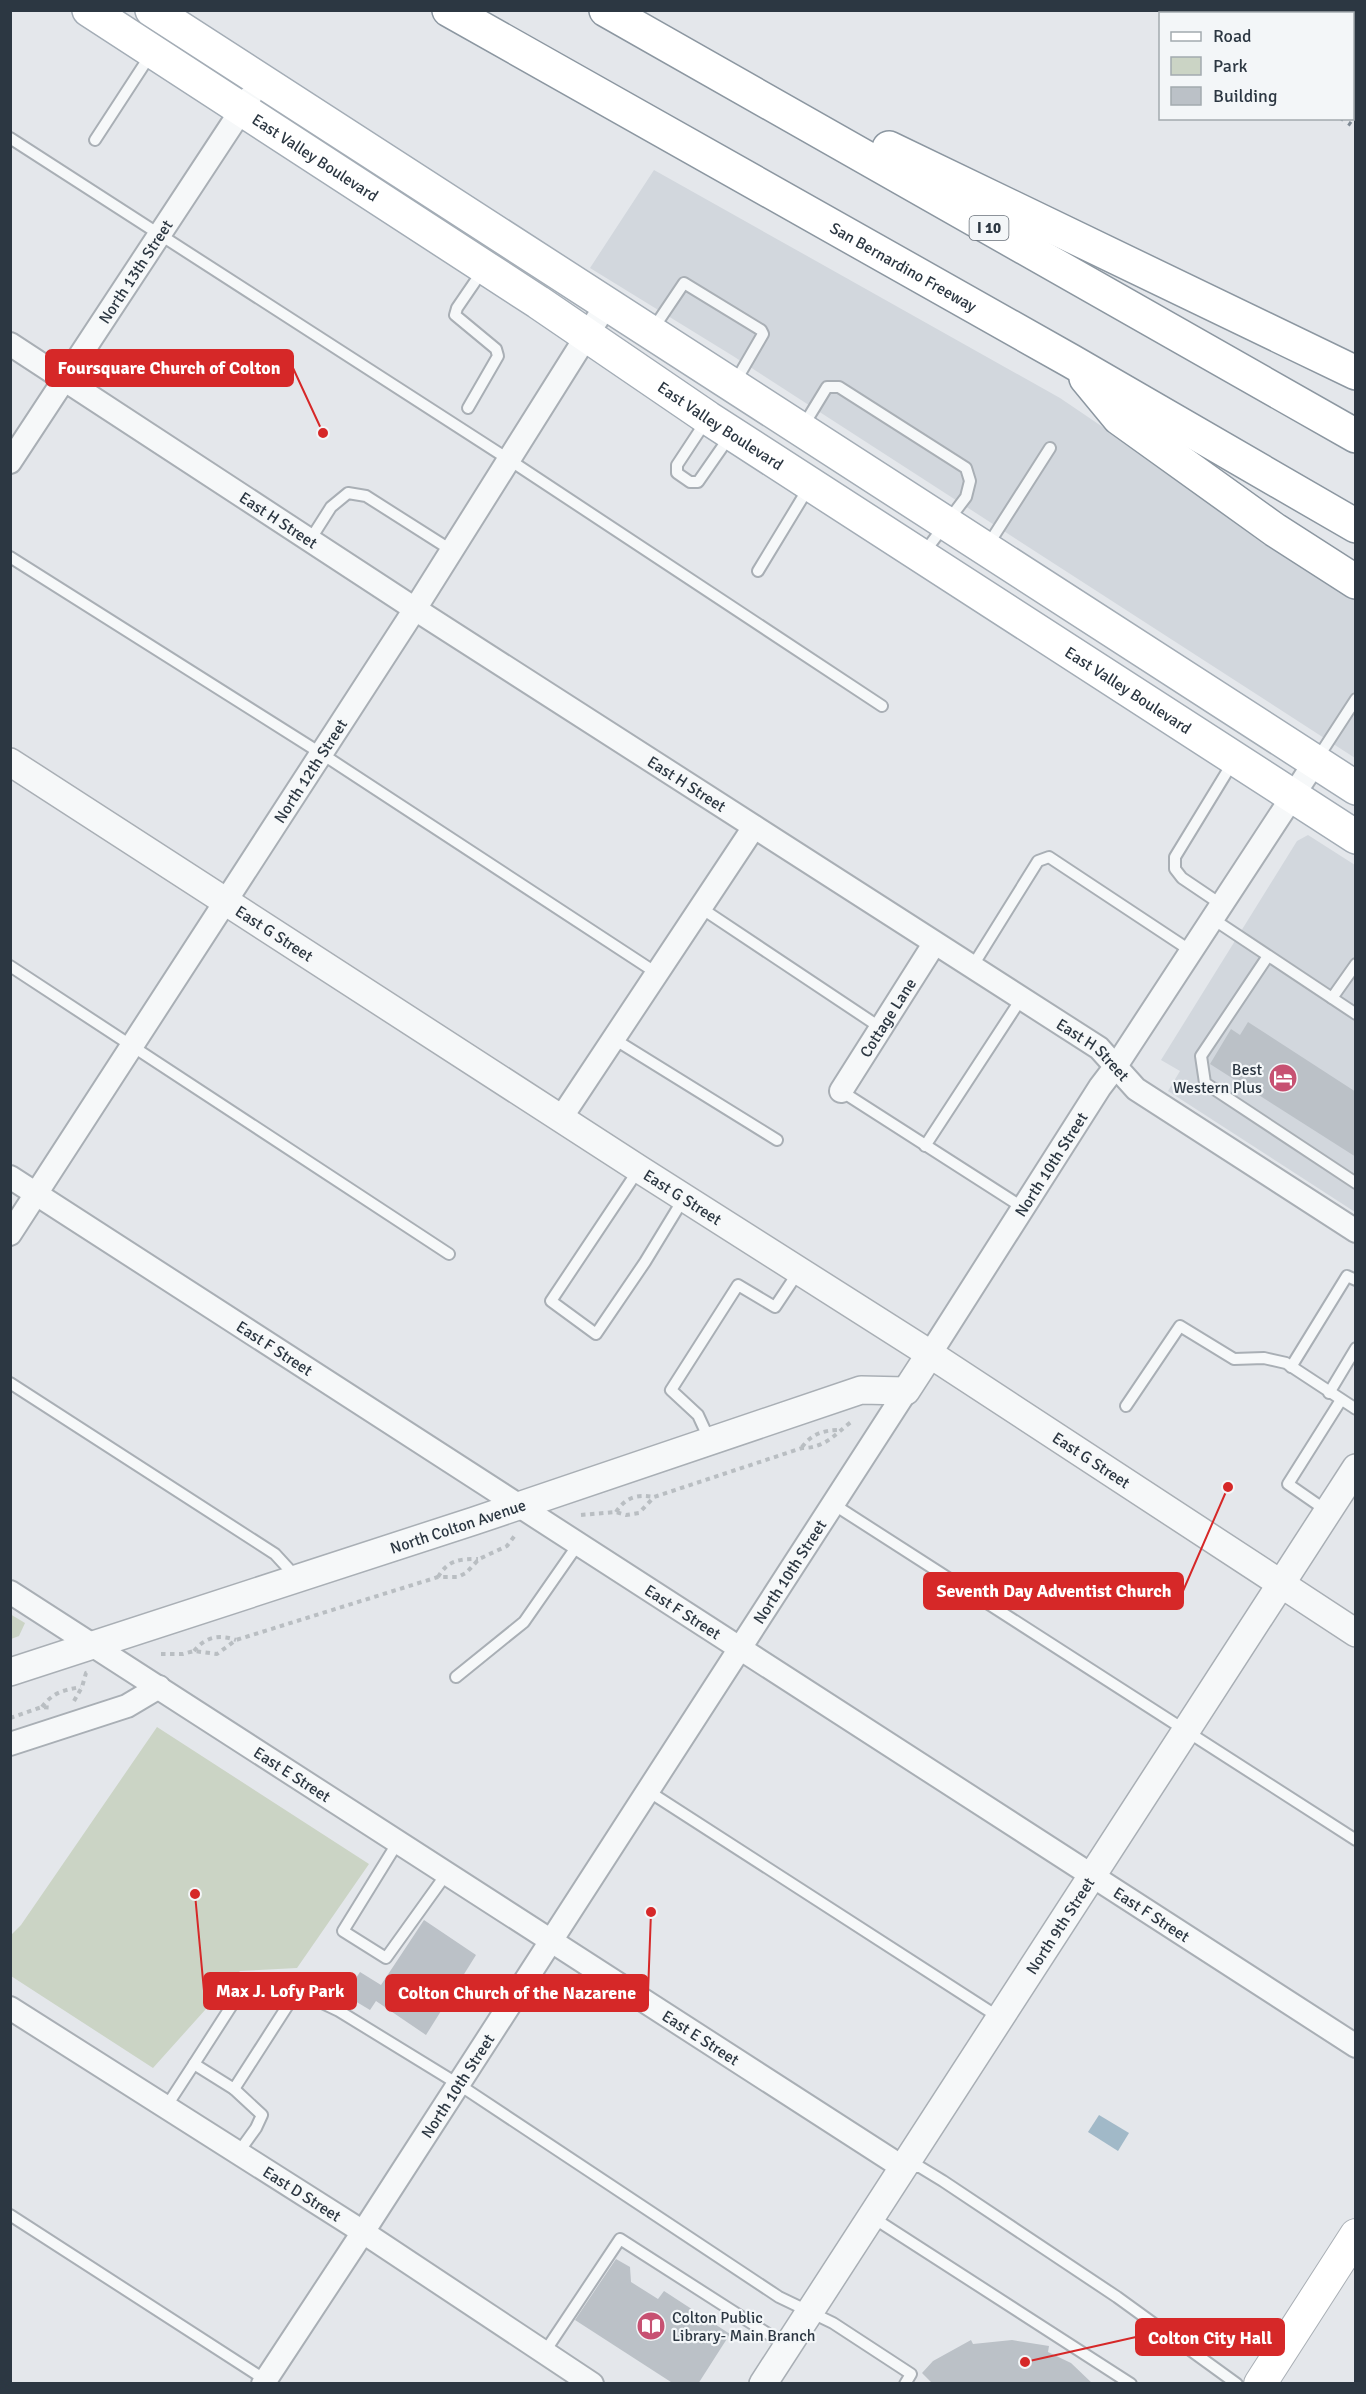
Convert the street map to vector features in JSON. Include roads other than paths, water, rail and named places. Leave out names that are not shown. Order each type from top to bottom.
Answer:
[{"type":"main road","name":"East Valley Boulevard","points":[[89,10],[586,334],[720,426],[1356,837]]},
{"type":"main road","points":[[152,10],[732,387],[1356,788]]},
{"type":"main road","name":"San Bernardino Freeway","points":[[449,10],[1071,361],[1356,526]]},
{"type":"main road","points":[[615,16],[1356,373]]},
{"type":"main road","name":"I 10","points":[[615,16],[1356,436]]},
{"type":"main road","points":[[1071,361],[1119,418],[1275,530],[1356,582]]},
{"type":"main road","points":[[1260,2384],[1353,2245]]},
{"type":"street","name":"North 13th Street","points":[[10,462],[260,80]]},
{"type":"street","name":"North 12th Street","points":[[10,1234],[322,754],[606,305]]},
{"type":"street","name":"East H Street","points":[[10,344],[415,609],[1099,1048],[1136,1089],[1356,1231]]},
{"type":"street","name":"East G Street","points":[[10,762],[684,1198],[930,1354],[1356,1633]]},
{"type":"street","name":"North 10th Street","points":[[266,2382],[930,1354],[1022,1207],[1315,762]]},
{"type":"street","points":[[561,1118],[754,827]]},
{"type":"street","name":"Cottage Lane","points":[[841,1092],[934,944]]},
{"type":"street","name":"East F Street","points":[[10,1177],[1356,2046]]},
{"type":"street","name":"North Colton Avenue","points":[[10,1672],[93,1658],[298,1579],[861,1390],[906,1391]]},
{"type":"street","name":"North 9th Street","points":[[763,2384],[1356,1468]]},
{"type":"street","name":"East E Street","points":[[10,1592],[93,1658],[159,1687],[902,2168]]},
{"type":"street","points":[[10,1744],[127,1706],[159,1687]]},
{"type":"street","name":"East D Street","points":[[10,2008],[363,2232],[592,2384]]},
{"type":"lane","points":[[95,140],[153,51]]},
{"type":"lane","points":[[10,138],[508,459],[882,706]]},
{"type":"lane","points":[[468,408],[498,356],[496,349],[455,315],[485,268]]},
{"type":"lane","points":[[650,333],[684,283],[762,330],[763,334],[732,387]]},
{"type":"lane","points":[[801,430],[827,387],[839,387],[966,468],[970,481],[966,497],[922,556]]},
{"type":"lane","points":[[720,426],[698,482],[690,482],[677,473],[677,465],[720,426]]},
{"type":"lane","points":[[985,550],[1050,448]]},
{"type":"lane","points":[[758,571],[811,484]]},
{"type":"lane","points":[[310,540],[331,507],[348,493],[366,496],[451,550]]},
{"type":"lane","points":[[10,557],[322,754],[658,974]]},
{"type":"lane","points":[[1315,762],[1356,699]]},
{"type":"lane","points":[[1235,759],[1175,857],[1175,869],[1217,912],[1268,956],[1356,1014]]},
{"type":"lane","points":[[972,968],[1038,861],[1049,857],[1191,951]]},
{"type":"lane","points":[[701,908],[881,1028]]},
{"type":"lane","points":[[1268,956],[1201,1056],[1205,1083],[1356,1183]]},
{"type":"lane","points":[[1332,998],[1356,964]]},
{"type":"lane","points":[[10,966],[449,1254]]},
{"type":"lane","points":[[925,1146],[1021,999]]},
{"type":"lane","points":[[614,1039],[777,1140]]},
{"type":"lane","points":[[841,1092],[1022,1207]]},
{"type":"lane","points":[[639,1169],[551,1301],[596,1334],[645,1262],[684,1198]]},
{"type":"lane","points":[[710,1442],[698,1415],[671,1390],[738,1285],[775,1307],[799,1271]]},
{"type":"lane","points":[[1291,1367],[1347,1276],[1356,1280]]},
{"type":"lane","points":[[1126,1406],[1180,1326],[1234,1359],[1264,1358],[1286,1363],[1356,1409]]},
{"type":"lane","points":[[1329,1393],[1356,1348]]},
{"type":"lane","points":[[10,1383],[274,1554],[298,1579]]},
{"type":"lane","points":[[1328,1511],[1288,1484],[1341,1400]]},
{"type":"lane","points":[[833,1504],[1356,1840]]},
{"type":"lane","points":[[456,1677],[524,1622],[579,1544]]},
{"type":"lane","points":[[648,1791],[1000,2018]]},
{"type":"lane","points":[[398,1842],[343,1931],[386,1958],[447,1873]]},
{"type":"lane","points":[[166,2107],[242,1991],[257,1983],[297,1991],[339,2010],[458,2084],[779,2297],[833,2323],[911,2374],[905,2384]]},
{"type":"lane","points":[[234,2089],[297,1991]]},
{"type":"lane","points":[[194,2064],[234,2089],[261,2115],[256,2128],[238,2153]]},
{"type":"lane","name":"East E Street","points":[[902,2168],[920,2168],[943,2181],[1117,2297],[1237,2384]]},
{"type":"lane","points":[[10,2215],[266,2382]]},
{"type":"lane","points":[[872,2217],[1131,2384]]},
{"type":"lane","points":[[544,2353],[620,2239],[787,2346]]},
{"type":"water","points":[[1099,2115],[1129,2133],[1118,2151],[1088,2132]]},
{"type":"railway","points":[[1344,120],[1356,128]]},
{"type":"place","name":"Foursquare Church of Colton","points":[[323,433]]},
{"type":"place","name":"Best Western Plus","points":[[1283,1078]]},
{"type":"place","name":"Seventh Day Adventist Church","points":[[1228,1487]]},
{"type":"place","name":"Max J. Lofy Park","points":[[195,1894]]},
{"type":"place","name":"Colton Church of the Nazarene","points":[[651,1912]]},
{"type":"place","name":"Colton Public Library- Main Branch","points":[[651,2326]]},
{"type":"place","name":"Colton City Hall","points":[[1025,2362]]}]
